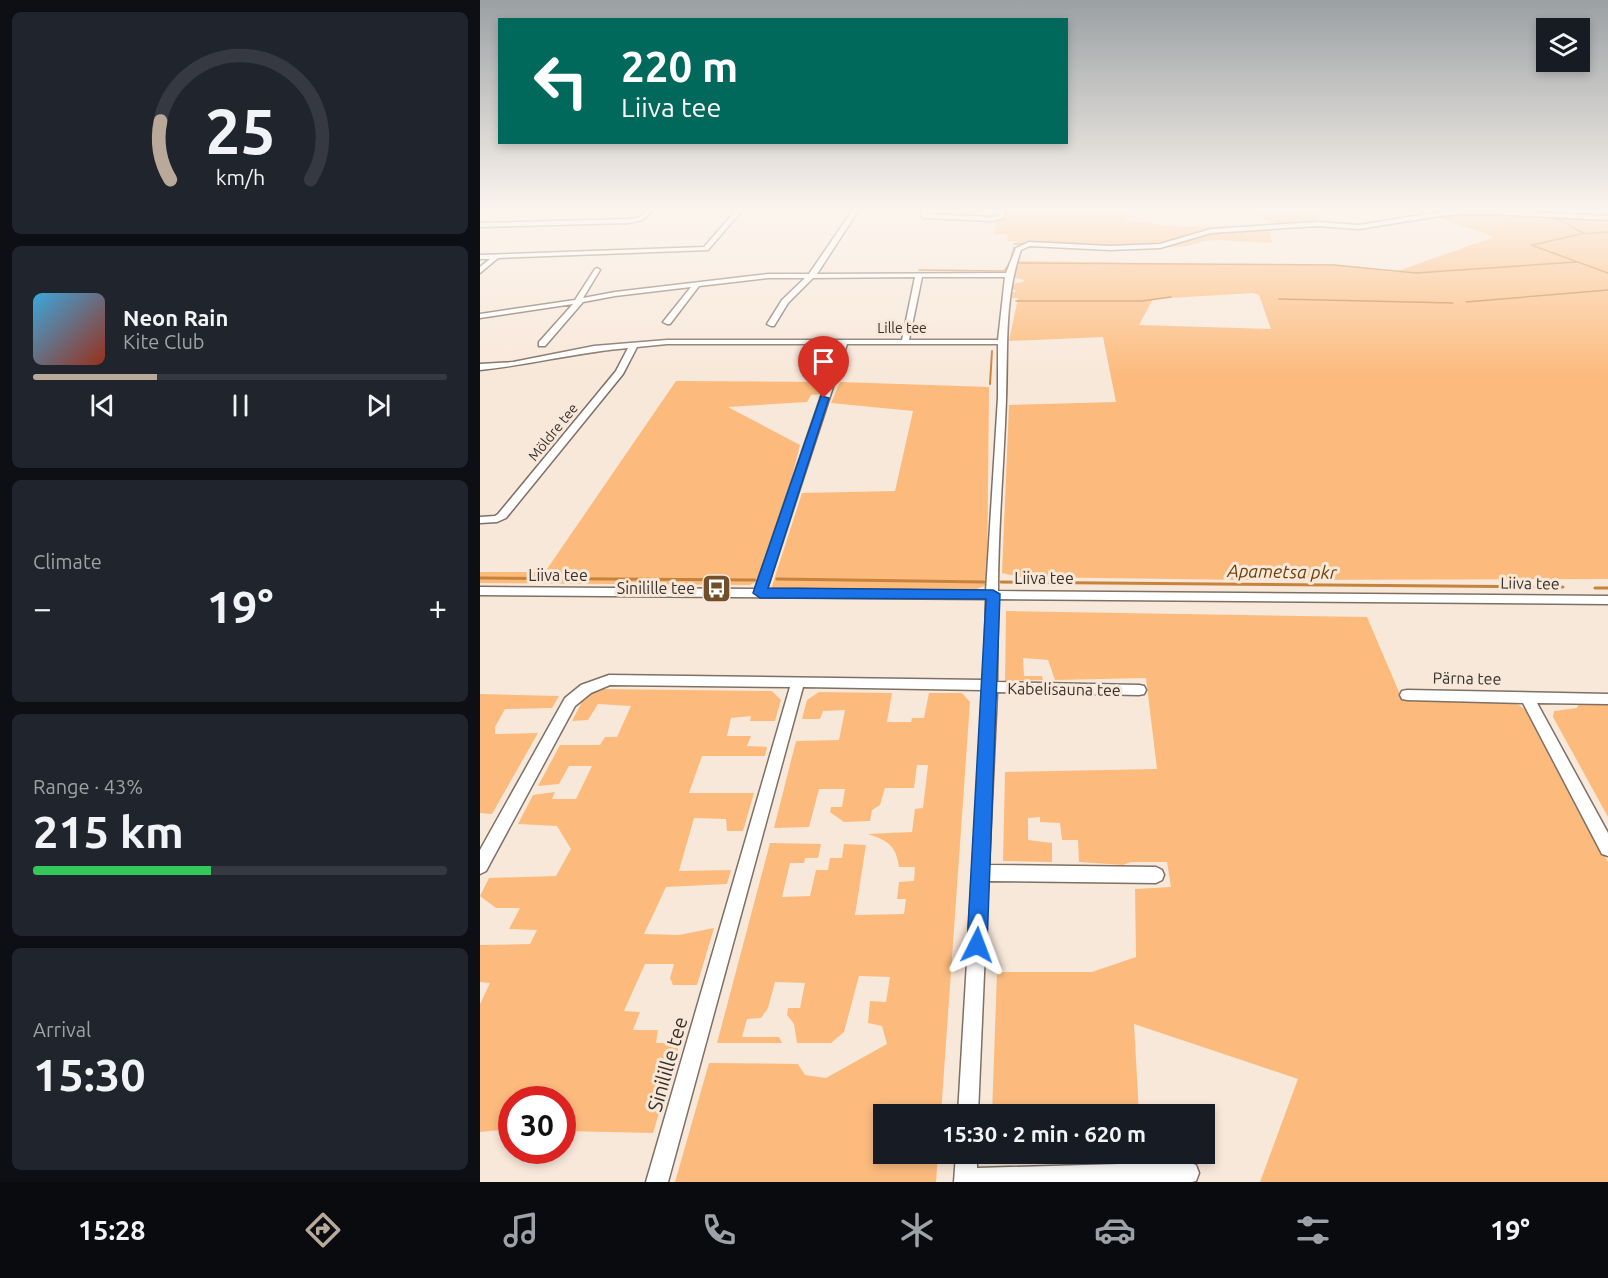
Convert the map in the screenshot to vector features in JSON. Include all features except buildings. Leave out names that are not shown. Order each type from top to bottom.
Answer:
[{"type":"street","points":[[771,324],[784,302],[813,274],[820,263]]},
{"type":"street","points":[[993,594],[992,575],[1002,397],[1002,342],[1009,275],[1013,263]]},
{"type":"street","points":[[542,344],[579,300],[597,270]]},
{"type":"street","points":[[480,316],[579,300],[768,276],[813,274],[1009,275]]},
{"type":"street","points":[[905,342],[919,275]]},
{"type":"street","points":[[667,322],[696,284]]},
{"type":"street","name":"Lille tee","points":[[480,367],[513,364],[594,348],[710,340],[1002,342]]},
{"type":"street","points":[[760,593],[844,341]]},
{"type":"street","name":"Möldre tee","points":[[480,520],[496,519],[502,516],[620,372],[634,344]]},
{"type":"street","name":"Liiva tee","points":[[480,591],[1608,600]]},
{"type":"street","name":"Kabelisauna tee","points":[[969,1104],[993,594]]},
{"type":"street","points":[[480,866],[570,702],[586,689],[609,680],[974,684],[989,687]]},
{"type":"street","name":"Sinilille tee","points":[[657,1182],[798,682]]},
{"type":"street","name":"Kabelisauna tee","points":[[989,687],[1138,690]]},
{"type":"street","name":"Pärna tee","points":[[1407,695],[1608,699]]},
{"type":"street","points":[[1527,697],[1608,849]]},
{"type":"street","points":[[981,873],[1156,875]]},
{"type":"street","points":[[966,1164],[965,1181],[1188,1173]]},
{"type":"shaded area","points":[[1017,263],[1341,266],[1395,272],[1420,263],[1608,263],[1608,579],[1247,580],[1020,577],[1002,573],[1009,405],[1116,402],[1103,337],[1009,341],[1018,298],[1011,298],[1011,293],[1017,291],[1011,289],[1012,284],[1024,280],[1012,277]],"holes":[[[1253,293],[1259,295],[1271,329],[1139,325],[1153,299]]]},
{"type":"shaded area","points":[[676,381],[825,382],[821,394],[811,395],[807,402],[728,407],[800,445],[788,493],[757,581],[750,585],[480,583],[480,572],[545,572]]},
{"type":"shaded area","points":[[840,382],[989,387],[987,585],[974,590],[771,589],[802,493],[895,491],[913,411],[831,403]]},
{"type":"shaded area","points":[[1006,611],[1367,617],[1402,699],[1504,701],[1519,705],[1530,713],[1608,862],[1608,1182],[1260,1182],[1298,1079],[1134,1024],[1138,1104],[992,1104],[997,972],[1092,972],[1136,957],[1135,889],[1171,887],[1167,862],[1131,862],[1123,865],[1079,862],[1078,840],[1062,840],[1060,823],[1040,822],[1040,817],[1028,818],[1028,840],[1052,843],[1052,862],[1003,861],[1005,772],[1157,769],[1146,678],[1055,680],[1048,660],[1023,658],[1024,676],[1042,676],[1043,680],[1005,681]]},
{"type":"shaded area","points":[[601,689],[772,691],[781,700],[775,721],[750,721],[751,716],[731,718],[727,736],[751,736],[747,746],[767,747],[765,756],[702,756],[689,793],[754,793],[743,831],[727,831],[726,819],[694,818],[679,871],[731,870],[727,884],[666,887],[644,934],[679,935],[714,928],[697,985],[673,985],[670,978],[674,964],[645,964],[624,1011],[640,1012],[633,1030],[658,1030],[656,1043],[680,1043],[653,1133],[576,1131],[576,1086],[498,1086],[498,1130],[480,1132],[480,1004],[490,983],[480,982],[480,945],[530,944],[537,930],[509,929],[520,908],[496,908],[480,896],[489,878],[556,876],[571,849],[557,826],[518,824],[533,795],[555,792],[552,799],[576,799],[592,766],[569,766],[559,784],[538,786],[560,745],[600,745],[605,737],[617,737],[631,706],[598,704],[588,720],[572,721],[584,698]]},
{"type":"shaded area","points":[[819,692],[892,693],[887,722],[911,722],[912,718],[924,718],[929,693],[962,693],[970,702],[942,1104],[873,1104],[873,1164],[937,1164],[936,1182],[675,1182],[709,1063],[798,1064],[805,1075],[826,1078],[887,1044],[882,1026],[868,1023],[870,1001],[886,1002],[890,977],[859,976],[844,1032],[831,1043],[797,1043],[794,1024],[787,1015],[788,1008],[800,1008],[805,983],[775,982],[768,1008],[761,1018],[747,1019],[742,1037],[779,1037],[782,1043],[717,1043],[770,843],[821,844],[818,858],[805,858],[804,863],[790,863],[782,897],[810,896],[816,870],[828,870],[830,858],[842,858],[844,844],[866,845],[855,915],[904,914],[906,899],[897,899],[899,882],[914,881],[915,867],[899,867],[896,854],[890,845],[868,834],[912,832],[915,809],[923,808],[928,765],[917,765],[914,788],[885,788],[880,805],[872,810],[870,821],[844,822],[830,812],[831,807],[842,807],[845,789],[819,789],[809,827],[774,828],[796,741],[839,740],[845,710],[823,711],[820,719],[802,719],[807,700]]},
{"type":"shaded area","points":[[480,694],[559,696],[552,708],[505,709],[495,727],[495,734],[538,733],[492,814],[480,813]]},
{"type":"shaded area","points":[[1579,703],[1608,704],[1608,817],[1553,717],[1554,711],[1577,708]]},
{"type":"waterway","points":[[919,270],[1004,271],[1010,263]]},
{"type":"waterway","points":[[1043,263],[1334,265],[1416,273],[1559,263]]},
{"type":"waterway","points":[[1581,263],[1608,273]]},
{"type":"waterway","points":[[1466,302],[1608,290]]},
{"type":"waterway","points":[[1016,301],[1142,301],[1171,297]]},
{"type":"waterway","points":[[1279,299],[1453,303]]},
{"type":"waterway","points":[[990,384],[992,351]]},
{"type":"waterway","points":[[480,578],[755,580]]},
{"type":"waterway","points":[[777,579],[984,582]]},
{"type":"waterway","name":"Apametsa pkr","points":[[1001,582],[1563,587]]},
{"type":"waterway","name":"Apametsa pkr","points":[[1595,588],[1608,588]]},
{"type":"place","name":"Sinilille tee","points":[[716,588]]},
{"type":"route","points":[[824,398],[760,593],[993,594],[977,945]]}]
